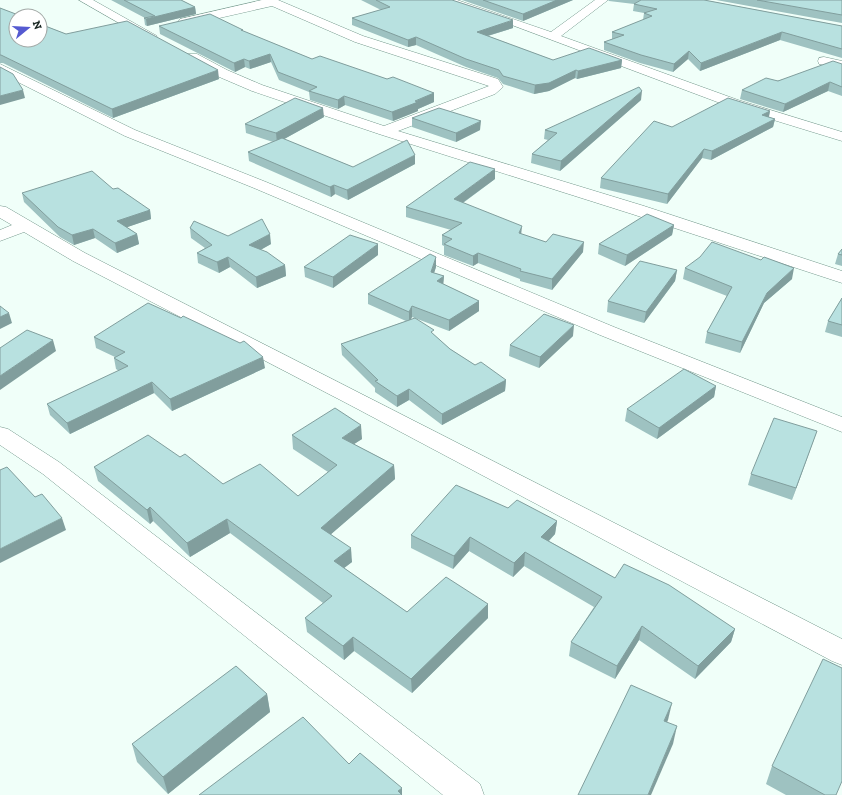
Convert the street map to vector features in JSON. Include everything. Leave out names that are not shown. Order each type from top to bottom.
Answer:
[{"type":"street","points":[[84,0],[154,34]]},
{"type":"street","points":[[445,0],[553,36],[733,103],[842,137]]},
{"type":"street","points":[[553,36],[602,0]]},
{"type":"street","points":[[170,25],[270,1],[359,39],[493,82],[496,87],[490,91],[384,131]]},
{"type":"street","points":[[182,52],[222,73],[257,88],[384,131],[638,210],[842,277]]},
{"type":"street","points":[[824,61],[842,66]]},
{"type":"street","points":[[0,68],[130,133],[274,191],[607,331],[842,425]]},
{"type":"street","points":[[0,211],[79,257],[358,400],[842,653]]},
{"type":"street","points":[[0,236],[25,226]]},
{"type":"street","points":[[0,434],[51,468],[468,795]]},
{"type":"building","points":[[124,0],[181,0],[195,7],[146,19],[144,18],[155,16]]},
{"type":"building","points":[[376,0],[452,0],[513,20],[477,32],[553,60],[589,48],[622,60],[578,71],[576,70],[549,83],[535,85],[503,76],[499,70],[466,59],[416,37],[408,40],[352,18],[390,7]]},
{"type":"building","points":[[483,0],[557,0],[523,14]]},
{"type":"building","points":[[641,0],[704,0],[842,26],[842,49],[782,32],[701,63],[689,51],[674,64],[641,55],[604,42],[624,35],[612,32],[652,16],[644,13],[657,9],[634,4]]},
{"type":"building","points":[[757,0],[842,0],[842,15]]},
{"type":"building","points":[[0,8],[8,11],[8,48],[48,48],[48,27],[66,34],[127,21],[218,70],[112,109],[0,55]]},
{"type":"building","points":[[210,14],[243,30],[241,30],[312,59],[320,56],[387,79],[393,77],[434,93],[415,101],[418,102],[392,112],[344,96],[338,100],[309,91],[317,87],[278,72],[270,54],[249,61],[244,59],[234,63],[159,26]]},
{"type":"building","points":[[833,61],[842,64],[842,87],[830,82],[785,104],[742,90],[766,78],[778,81]]},
{"type":"building","points":[[0,67],[13,74],[23,90],[0,96]]},
{"type":"building","points":[[639,87],[642,91],[561,161],[532,154],[557,133],[545,130]]},
{"type":"building","points":[[295,98],[323,108],[276,133],[245,124]]},
{"type":"building","points":[[728,98],[770,111],[762,115],[775,119],[712,151],[704,149],[668,194],[601,178],[654,121],[672,127]]},
{"type":"building","points":[[439,108],[481,121],[456,133],[412,118]]},
{"type":"building","points":[[282,138],[353,167],[407,140],[415,155],[347,190],[334,185],[330,187],[248,152]]},
{"type":"building","points":[[470,162],[495,169],[454,199],[522,226],[519,233],[546,242],[553,234],[584,242],[552,279],[520,271],[521,269],[478,253],[473,256],[444,244],[452,239],[442,235],[462,223],[406,207]]},
{"type":"building","points":[[92,171],[113,189],[118,188],[150,210],[117,221],[137,234],[115,243],[93,229],[72,235],[58,227],[22,193]]},
{"type":"building","points":[[647,214],[674,225],[627,255],[599,244]]},
{"type":"building","points":[[262,219],[270,234],[249,245],[267,252],[285,265],[256,277],[228,257],[217,262],[197,253],[212,245],[190,228],[194,221],[228,236]]},
{"type":"building","points":[[350,235],[378,244],[333,277],[304,267]]},
{"type":"building","points":[[712,242],[761,260],[764,257],[794,268],[767,293],[742,342],[707,332],[732,287],[685,268],[700,257]]},
{"type":"building","points":[[842,249],[842,255],[838,254]]},
{"type":"building","points":[[430,254],[436,257],[431,272],[444,276],[437,281],[479,301],[449,320],[412,306],[409,312],[368,294]]},
{"type":"building","points":[[640,261],[677,270],[646,312],[608,301]]},
{"type":"building","points":[[842,298],[842,325],[828,321]]},
{"type":"building","points":[[148,303],[181,318],[183,316],[240,343],[244,341],[263,357],[170,399],[152,382],[67,423],[47,404],[128,366],[114,358],[125,352],[94,337]]},
{"type":"building","points":[[0,306],[9,313],[0,317]]},
{"type":"building","points":[[544,314],[574,325],[540,357],[510,345]]},
{"type":"building","points":[[415,318],[434,330],[431,332],[450,349],[475,365],[481,362],[506,380],[442,414],[409,389],[397,396],[375,381],[378,380],[341,344]]},
{"type":"building","points":[[27,330],[53,340],[0,376],[0,348]]},
{"type":"building","points":[[684,369],[716,386],[659,428],[627,409]]},
{"type":"building","points":[[335,408],[361,425],[342,438],[394,465],[321,528],[351,548],[334,561],[407,612],[446,577],[488,604],[411,679],[353,637],[343,646],[305,618],[332,596],[227,519],[187,543],[150,507],[147,510],[94,467],[148,435],[180,457],[185,454],[223,484],[260,464],[298,496],[337,465],[292,435]]},
{"type":"building","points":[[774,418],[817,431],[796,488],[751,474]]},
{"type":"building","points":[[7,467],[35,497],[42,494],[62,518],[0,549],[0,470]]},
{"type":"building","points":[[456,485],[508,508],[517,500],[557,521],[541,537],[615,578],[624,564],[669,585],[735,629],[698,666],[642,626],[617,666],[571,642],[602,597],[525,552],[514,563],[470,537],[454,556],[411,535]]},
{"type":"building","points":[[823,659],[842,668],[842,781],[836,795],[825,795],[772,766]]},
{"type":"building","points":[[236,666],[267,694],[163,777],[132,744]]},
{"type":"building","points":[[631,685],[672,703],[664,721],[677,726],[648,795],[578,795]]},
{"type":"building","points":[[303,717],[349,764],[360,753],[402,788],[398,791],[402,795],[199,795]]}]
